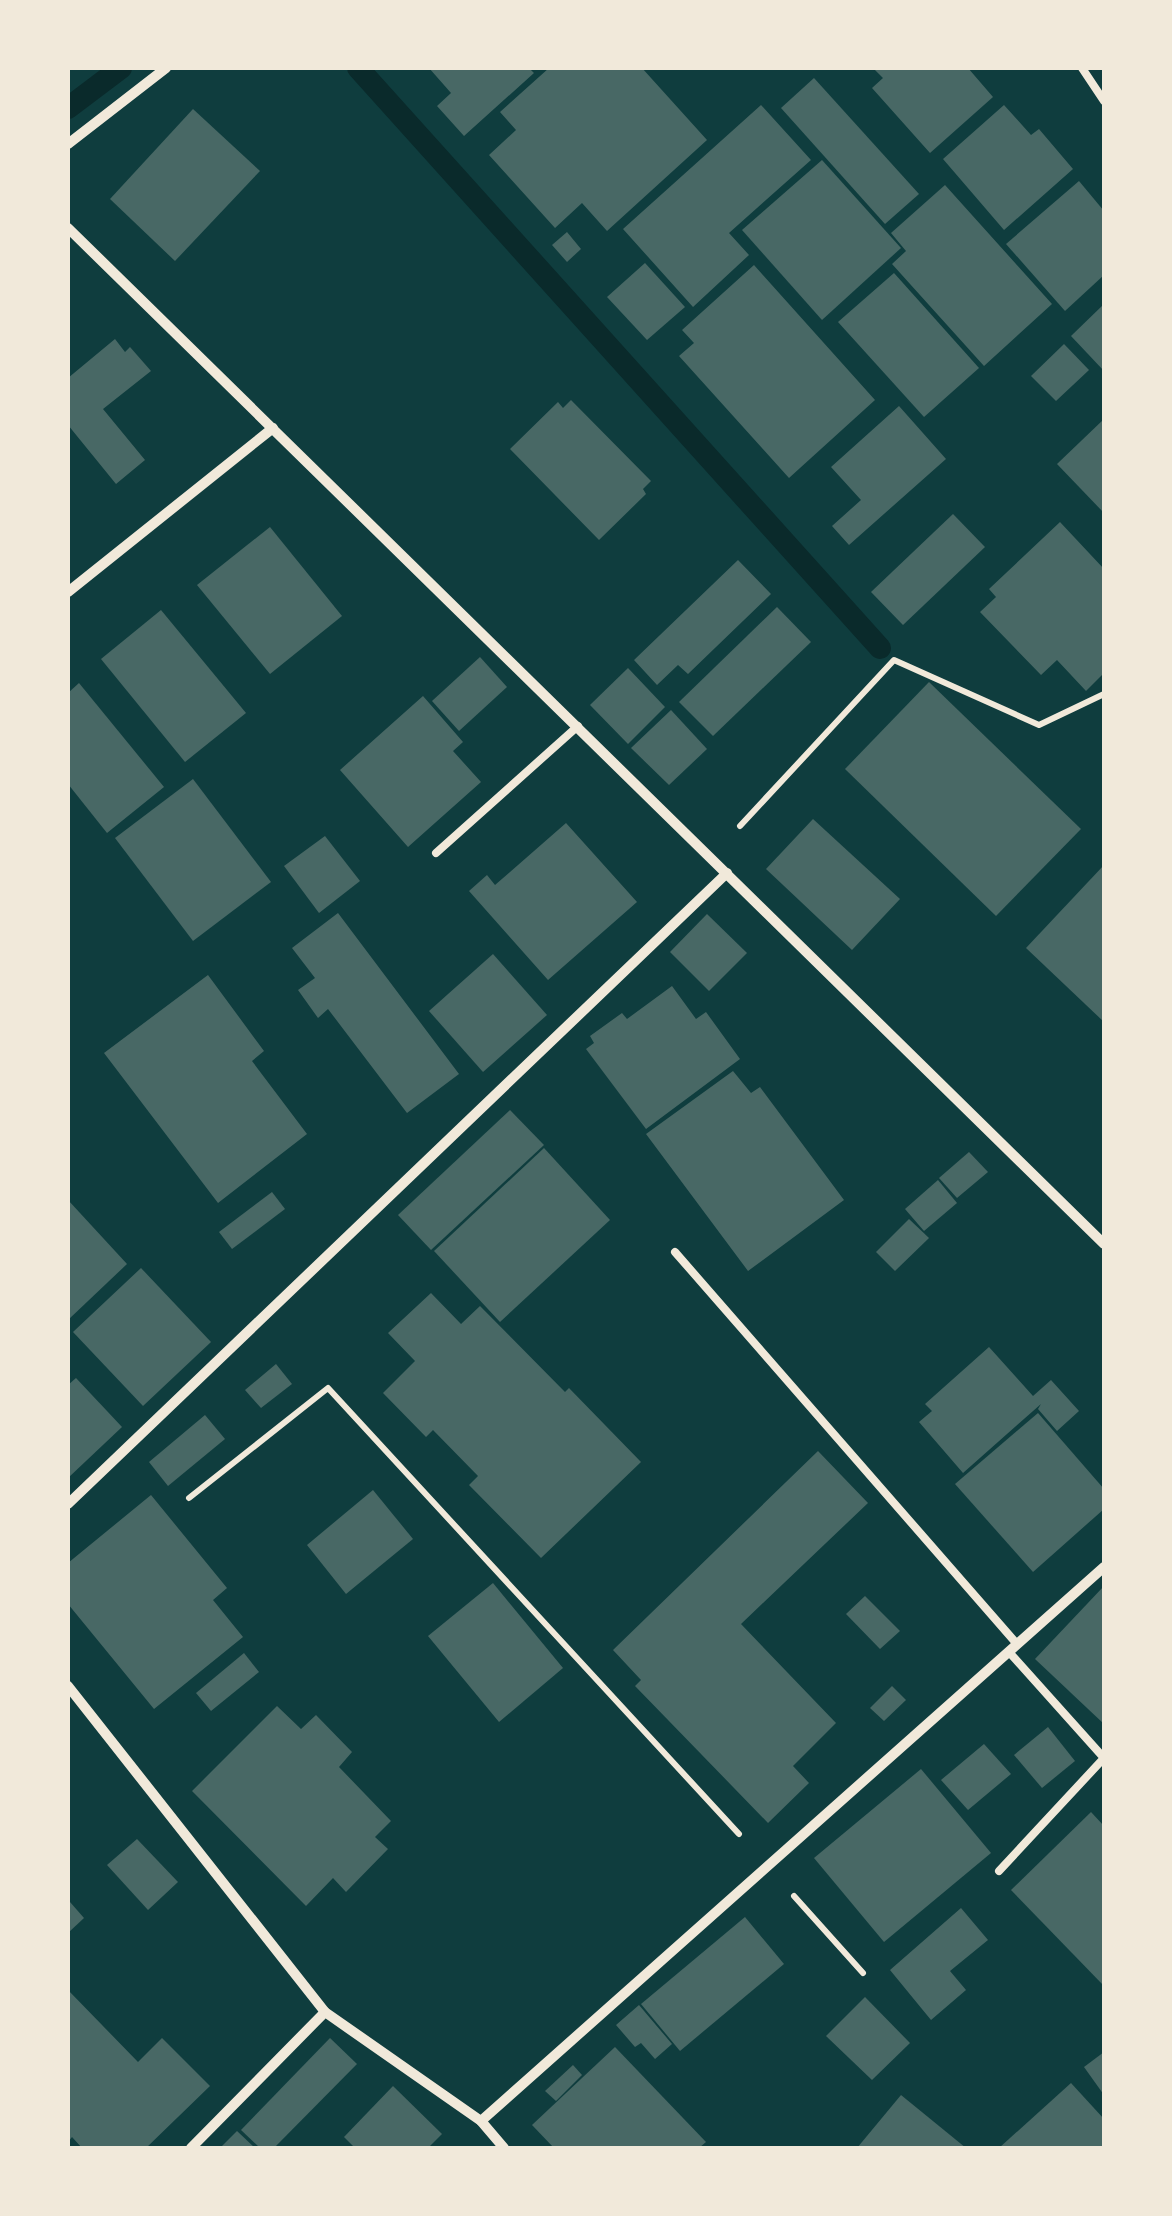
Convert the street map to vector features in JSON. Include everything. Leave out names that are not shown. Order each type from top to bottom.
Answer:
[{"type":"street","points":[[68,144],[166,68]]},
{"type":"street","points":[[68,228],[1104,1244]]},
{"type":"street","points":[[68,592],[273,428]]},
{"type":"street","points":[[68,1504],[727,873]]},
{"type":"street","points":[[481,2121],[1104,1567]]},
{"type":"street","points":[[68,1686],[324,2012],[481,2121],[504,2148]]},
{"type":"street","points":[[191,2148],[324,2012]]},
{"type":"lane","points":[[1082,68],[1104,102]]},
{"type":"lane","points":[[436,853],[578,726]]},
{"type":"lane","points":[[675,1252],[1104,1758],[999,1871]]},
{"type":"path","points":[[712,857],[894,660],[1039,725],[1104,694]]},
{"type":"path","points":[[189,1498],[328,1388],[863,1973]]},
{"type":"building","points":[[429,68],[529,68],[534,73],[464,136],[437,106],[451,93]]},
{"type":"building","points":[[549,68],[642,68],[707,140],[607,231],[582,203],[555,228],[489,155],[516,130],[500,112]]},
{"type":"building","points":[[873,68],[968,68],[993,97],[930,153],[872,88],[883,78]]},
{"type":"building","points":[[814,78],[919,194],[885,224],[781,108]]},
{"type":"building","points":[[761,105],[811,160],[729,233],[749,255],[693,307],[623,229]]},
{"type":"building","points":[[1004,105],[1031,135],[1039,129],[1073,169],[1004,230],[943,159]]},
{"type":"building","points":[[193,109],[260,171],[175,261],[110,199]]},
{"type":"building","points":[[822,160],[901,248],[822,320],[742,230]]},
{"type":"building","points":[[1079,181],[1104,211],[1104,275],[1065,311],[1006,244]]},
{"type":"building","points":[[945,185],[1052,304],[984,366],[892,264],[906,251],[891,233]]},
{"type":"building","points":[[567,232],[581,249],[567,262],[552,245]]},
{"type":"building","points":[[645,263],[685,307],[647,340],[607,297]]},
{"type":"building","points":[[754,265],[875,400],[789,478],[679,356],[694,343],[682,330]]},
{"type":"building","points":[[894,273],[979,368],[924,417],[838,322]]},
{"type":"building","points":[[1104,304],[1104,371],[1071,336]]},
{"type":"building","points":[[115,339],[125,352],[130,347],[151,371],[103,409],[145,460],[116,484],[68,425],[68,378]]},
{"type":"building","points":[[1064,344],[1089,370],[1056,401],[1031,376]]},
{"type":"building","points":[[571,400],[651,481],[643,489],[646,494],[599,540],[510,449],[558,402],[563,408]]},
{"type":"building","points":[[899,406],[946,459],[849,545],[832,526],[861,500],[831,467]]},
{"type":"building","points":[[1104,419],[1104,513],[1057,464]]},
{"type":"building","points":[[953,514],[985,547],[903,625],[871,592]]},
{"type":"building","points":[[1060,522],[1104,569],[1104,673],[1086,691],[1057,660],[1041,675],[980,612],[996,597],[989,589]]},
{"type":"building","points":[[270,527],[342,616],[270,674],[197,585]]},
{"type":"building","points":[[738,560],[771,594],[688,674],[678,665],[657,685],[634,660]]},
{"type":"building","points":[[777,607],[811,642],[713,736],[679,702]]},
{"type":"building","points":[[161,610],[246,713],[185,762],[101,659]]},
{"type":"building","points":[[480,657],[507,687],[459,731],[432,701]]},
{"type":"building","points":[[628,668],[665,707],[628,744],[590,705]]},
{"type":"building","points":[[929,682],[1081,829],[996,916],[845,769]]},
{"type":"building","points":[[79,683],[164,787],[107,833],[68,784],[68,693]]},
{"type":"building","points":[[423,696],[463,742],[453,751],[481,782],[408,847],[340,770]]},
{"type":"building","points":[[671,710],[707,749],[669,785],[631,748]]},
{"type":"building","points":[[193,779],[271,882],[193,941],[115,838]]},
{"type":"building","points":[[813,819],[900,899],[852,950],[766,869]]},
{"type":"building","points":[[566,823],[637,902],[548,980],[469,891],[487,875],[495,885]]},
{"type":"building","points":[[325,836],[360,881],[319,913],[284,866]]},
{"type":"building","points":[[1104,865],[1104,1022],[1026,948]]},
{"type":"building","points":[[338,913],[459,1074],[407,1113],[328,1009],[318,1018],[298,990],[315,978],[292,948]]},
{"type":"building","points":[[707,914],[747,953],[709,991],[670,952]]},
{"type":"building","points":[[493,954],[547,1015],[483,1072],[429,1011]]},
{"type":"building","points":[[208,975],[264,1051],[252,1061],[307,1134],[218,1203],[104,1053]]},
{"type":"building","points":[[672,986],[696,1019],[706,1012],[740,1059],[646,1129],[586,1049],[594,1043],[590,1036],[622,1013],[627,1019]]},
{"type":"building","points":[[733,1071],[751,1093],[760,1087],[844,1200],[748,1271],[646,1134]]},
{"type":"building","points":[[510,1110],[544,1145],[431,1250],[398,1215]]},
{"type":"building","points":[[544,1148],[610,1220],[500,1322],[434,1251]]},
{"type":"building","points":[[969,1152],[988,1172],[957,1198],[939,1178]]},
{"type":"building","points":[[938,1180],[957,1203],[924,1231],[905,1209]]},
{"type":"building","points":[[272,1192],[285,1209],[232,1249],[219,1232]]},
{"type":"building","points":[[68,1200],[127,1264],[68,1320]]},
{"type":"building","points":[[909,1219],[929,1238],[895,1271],[876,1252]]},
{"type":"building","points":[[141,1268],[211,1342],[143,1406],[73,1332]]},
{"type":"building","points":[[431,1293],[461,1324],[480,1306],[565,1392],[569,1388],[641,1462],[541,1558],[469,1485],[478,1476],[433,1430],[426,1437],[383,1393],[415,1361],[388,1333]]},
{"type":"building","points":[[989,1347],[1033,1396],[1051,1380],[1079,1411],[1057,1431],[1038,1409],[1041,1404],[963,1473],[919,1422],[932,1411],[925,1404]]},
{"type":"building","points":[[276,1364],[292,1384],[261,1408],[245,1390]]},
{"type":"building","points":[[76,1378],[122,1427],[68,1478],[68,1385]]},
{"type":"building","points":[[1038,1413],[1104,1489],[1104,1509],[1033,1572],[955,1484]]},
{"type":"building","points":[[205,1415],[225,1439],[168,1486],[149,1462]]},
{"type":"building","points":[[818,1451],[868,1503],[741,1624],[836,1723],[793,1766],[809,1783],[768,1823],[635,1686],[641,1680],[613,1650]]},
{"type":"building","points":[[373,1490],[413,1539],[346,1594],[307,1545]]},
{"type":"building","points":[[151,1495],[227,1588],[213,1600],[243,1637],[154,1709],[68,1604],[68,1563]]},
{"type":"building","points":[[493,1583],[563,1668],[499,1722],[428,1636]]},
{"type":"building","points":[[1104,1586],[1104,1724],[1035,1659]]},
{"type":"building","points":[[865,1596],[900,1631],[880,1649],[846,1614]]},
{"type":"building","points":[[244,1653],[259,1672],[211,1711],[196,1693]]},
{"type":"building","points":[[892,1686],[906,1700],[884,1721],[870,1708]]},
{"type":"building","points":[[277,1706],[301,1729],[316,1715],[352,1752],[339,1767],[391,1821],[375,1837],[388,1849],[346,1892],[333,1878],[306,1906],[192,1791]]},
{"type":"building","points":[[1048,1727],[1075,1761],[1042,1788],[1014,1755]]},
{"type":"building","points":[[984,1744],[1011,1774],[968,1810],[941,1780]]},
{"type":"building","points":[[921,1769],[991,1853],[884,1942],[814,1858]]},
{"type":"building","points":[[1091,1812],[1104,1826],[1104,1986],[1011,1890]]},
{"type":"building","points":[[137,1839],[178,1882],[148,1910],[107,1865]]},
{"type":"building","points":[[68,1904],[84,1918],[68,1933]]},
{"type":"building","points":[[961,1908],[988,1940],[950,1971],[966,1990],[931,2020],[890,1970]]},
{"type":"building","points":[[745,1917],[784,1964],[680,2051],[641,2004]]},
{"type":"building","points":[[68,1990],[138,2062],[162,2038],[210,2086],[146,2148],[82,2148],[72,2137],[68,2142]]},
{"type":"building","points":[[865,1997],[910,2043],[872,2080],[826,2036]]},
{"type":"building","points":[[639,2005],[672,2044],[655,2059],[641,2043],[635,2047],[616,2025]]},
{"type":"building","points":[[330,2038],[357,2064],[274,2148],[260,2148],[241,2130]]},
{"type":"building","points":[[615,2047],[706,2142],[699,2148],[554,2148],[532,2125]]},
{"type":"building","points":[[1104,2052],[1104,2095],[1084,2067]]},
{"type":"building","points":[[573,2065],[582,2075],[556,2101],[545,2091]]},
{"type":"building","points":[[1071,2083],[1104,2119],[1104,2148],[999,2148]]},
{"type":"building","points":[[393,2086],[442,2134],[428,2148],[355,2148],[344,2137]]},
{"type":"building","points":[[901,2095],[966,2148],[857,2148]]},
{"type":"building","points":[[237,2131],[255,2148],[220,2148]]},
{"type":"waterway","points":[[68,108],[121,68]]},
{"type":"waterway","points":[[358,68],[880,648]]}]
